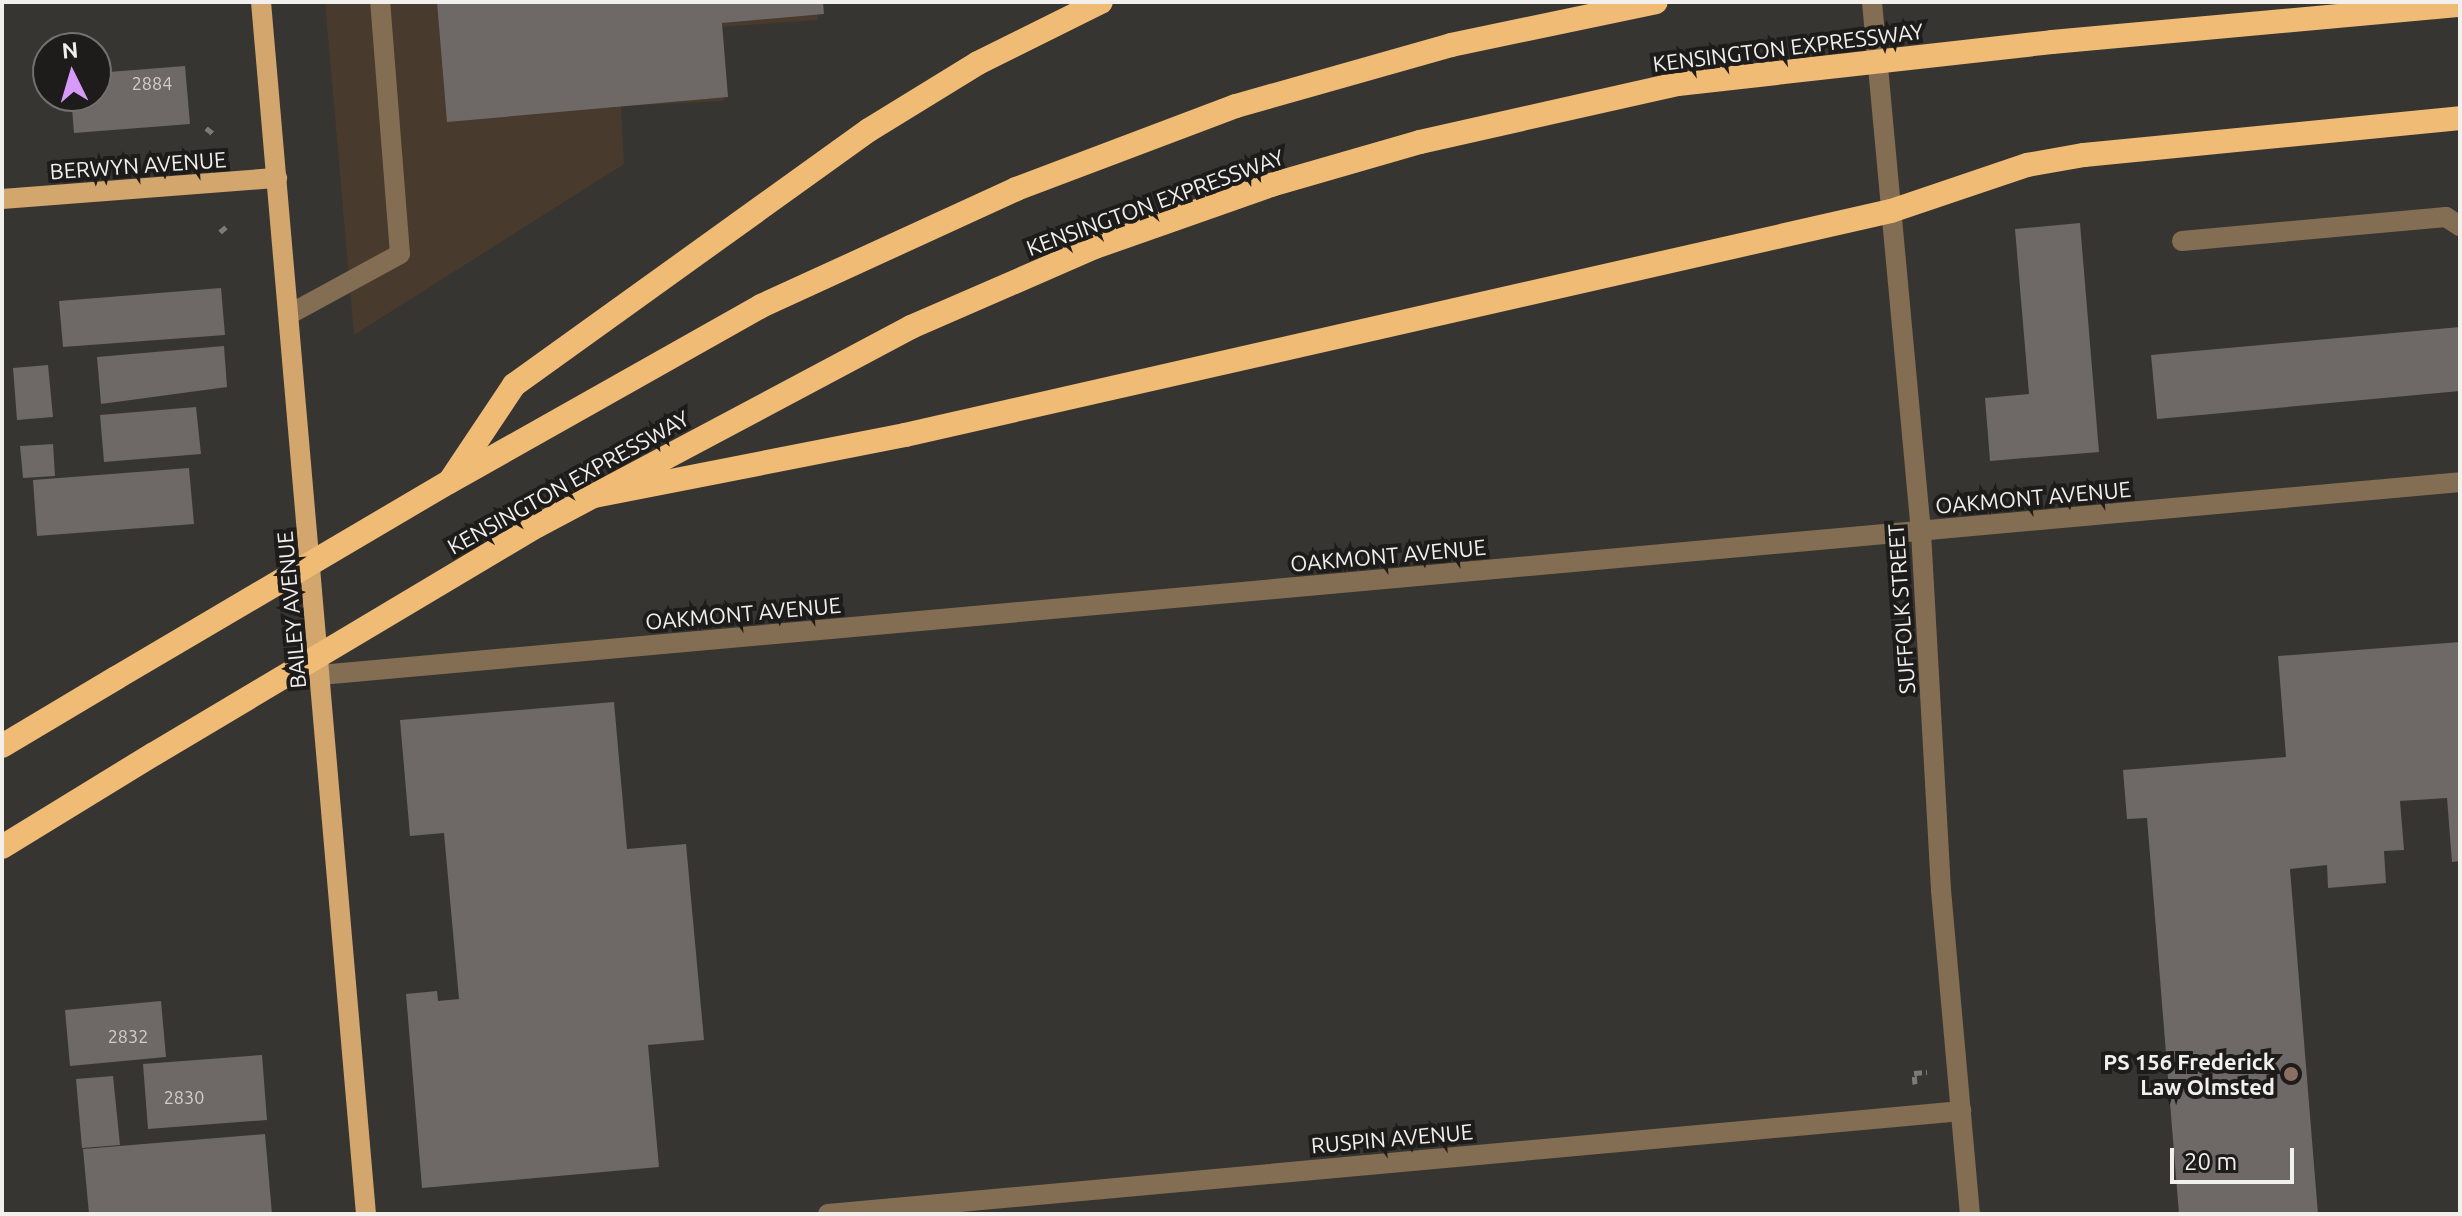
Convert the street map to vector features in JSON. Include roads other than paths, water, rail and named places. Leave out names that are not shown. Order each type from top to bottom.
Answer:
[{"type":"highway","points":[[449,482],[514,385],[869,130],[978,63],[1101,2]]},
{"type":"highway","points":[[2,746],[542,428],[761,306],[1030,183],[1236,106],[1451,45],[1656,2]]},
{"type":"highway","name":"KENSINGTON EXPRESSWAY","points":[[2,847],[537,526],[911,327],[1095,247],[1271,185],[1420,142],[1678,84],[2052,42],[2460,5]]},
{"type":"highway","points":[[589,497],[919,432],[1891,211],[2027,165],[2084,155],[2460,118]]},
{"type":"main road","name":"BAILEY AVENUE","points":[[261,2],[366,1214]]},
{"type":"main road","name":"BERWYN AVENUE","points":[[2,199],[277,178]]},
{"type":"street","points":[[290,314],[400,254],[380,2]]},
{"type":"street","name":"SUFFOLK STREET","points":[[1872,2],[1921,532],[1941,890],[1970,1214]]},
{"type":"street","points":[[2182,241],[2446,217],[2460,226]]},
{"type":"street","name":"OAKMONT AVENUE","points":[[320,675],[2460,482]]},
{"type":"street","name":"RUSPIN AVENUE","points":[[828,1214],[1961,1111]]},
{"type":"place","name":"PS 156 Frederick Law Olmsted","points":[[2291,1074]]}]
